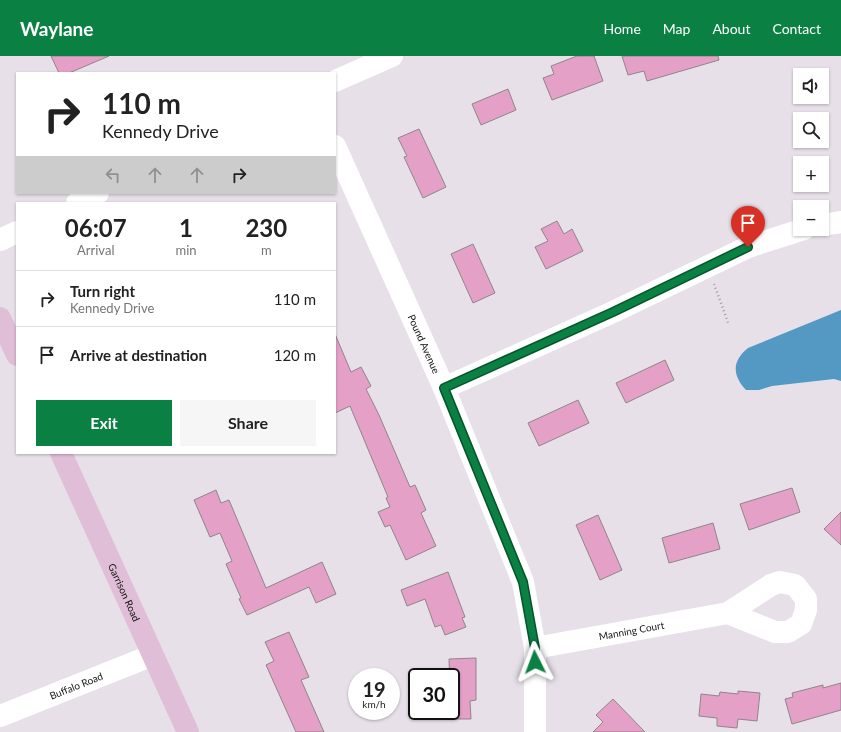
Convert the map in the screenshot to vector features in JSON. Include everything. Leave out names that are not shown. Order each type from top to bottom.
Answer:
[{"type":"main road","points":[[0,318],[16,353]]},
{"type":"main road","name":"Garrison Road","points":[[62,454],[188,732]]},
{"type":"street","points":[[336,81],[392,56]]},
{"type":"street","name":"Pound Avenue","points":[[336,148],[444,388],[523,582],[535,648],[535,732]]},
{"type":"street","points":[[79,202],[96,194]]},
{"type":"street","points":[[829,224],[841,222]]},
{"type":"street","points":[[0,240],[16,232]]},
{"type":"street","points":[[444,388],[613,312],[748,247],[793,233]]},
{"type":"street","name":"Manning Court","points":[[535,648],[728,614]]},
{"type":"street","name":"Buffalo Road","points":[[0,716],[153,655]]},
{"type":"path","points":[[706,268],[720,297],[730,325]]},
{"type":"water","points":[[841,310],[841,381],[834,379],[772,386],[759,390],[746,390],[741,384],[736,374],[736,368],[739,358],[748,348]]},
{"type":"building","points":[[51,56],[109,56],[71,72],[59,72]]},
{"type":"building","points":[[577,56],[594,56],[603,81],[552,100],[543,78],[554,74],[551,66]]},
{"type":"building","points":[[622,56],[718,56],[719,60],[647,81],[644,71],[628,75]]},
{"type":"building","points":[[508,89],[516,110],[481,125],[472,104]]},
{"type":"building","points":[[419,129],[446,187],[423,198],[404,157],[407,156],[398,138]]},
{"type":"building","points":[[557,221],[564,234],[572,229],[583,251],[546,269],[535,247],[548,241],[541,229]]},
{"type":"building","points":[[473,244],[495,293],[473,303],[451,254]]},
{"type":"building","points":[[336,336],[351,372],[361,367],[371,386],[366,389],[379,415],[410,487],[415,485],[426,510],[421,513],[436,546],[406,560],[390,525],[385,527],[378,512],[390,507],[386,498],[388,497],[350,406],[336,413]]},
{"type":"building","points":[[665,360],[674,380],[626,403],[616,383]]},
{"type":"building","points":[[578,400],[589,423],[539,446],[528,423]]},
{"type":"building","points":[[792,488],[800,512],[749,530],[740,504]]},
{"type":"building","points":[[216,490],[221,503],[229,500],[266,588],[322,562],[336,594],[316,603],[309,587],[247,615],[239,599],[241,598],[226,564],[232,561],[220,533],[210,537],[194,500]]},
{"type":"building","points":[[841,512],[841,545],[824,529]]},
{"type":"building","points":[[598,515],[622,570],[600,580],[576,525]]},
{"type":"building","points":[[713,523],[720,549],[669,563],[662,538]]},
{"type":"building","points":[[448,572],[465,617],[462,618],[466,627],[445,635],[441,625],[435,627],[425,599],[407,606],[401,590]]},
{"type":"building","points":[[289,632],[309,677],[301,680],[324,732],[296,732],[266,665],[274,661],[265,642]]},
{"type":"building","points":[[476,658],[476,700],[470,701],[471,719],[460,719],[460,668],[449,668],[449,659]]},
{"type":"building","points":[[841,683],[841,710],[792,724],[785,699],[793,697],[792,693],[823,685],[823,688]]},
{"type":"building","points":[[738,691],[760,693],[757,721],[738,719],[737,728],[717,726],[717,718],[699,716],[701,694],[719,696],[720,692],[738,694]]},
{"type":"building","points":[[613,699],[645,732],[593,732],[603,722],[596,715]]},
{"type":"route","points":[[535,662],[535,648],[523,582],[444,388],[613,312],[748,247]]}]
